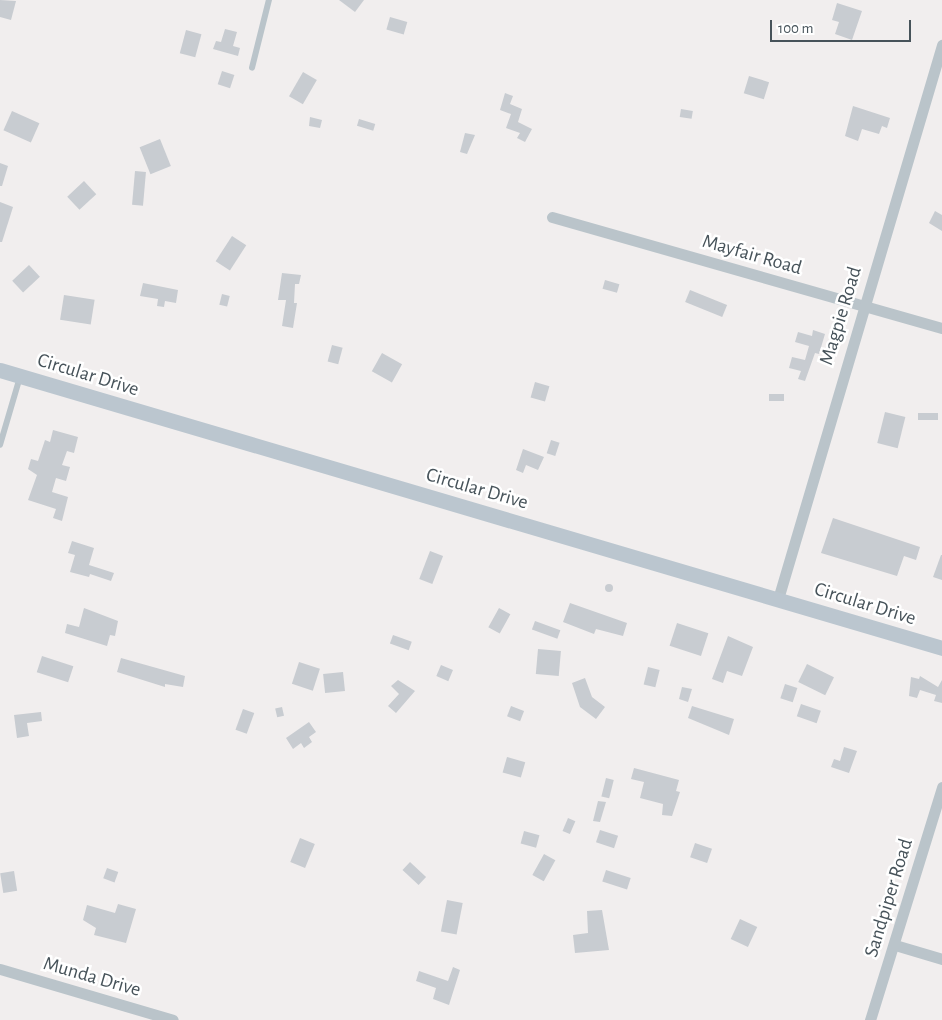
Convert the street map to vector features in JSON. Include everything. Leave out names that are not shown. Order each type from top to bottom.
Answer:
[{"type":"street","name":"Magpie Road","points":[[778,599],[942,44]]},
{"type":"street","name":"Mayfair Road","points":[[552,217],[942,328]]},
{"type":"street","name":"Circular Drive","points":[[0,370],[942,648]]},
{"type":"street","name":"Sandpiper Road","points":[[870,1020],[942,787]]},
{"type":"street","points":[[895,944],[942,959]]},
{"type":"street","name":"Munda Drive","points":[[0,969],[173,1020]]},
{"type":"lane","points":[[252,68],[269,0]]},
{"type":"lane","points":[[0,445],[20,375]]},
{"type":"building","points":[[0,0],[16,1],[11,20],[0,17]]},
{"type":"building","points":[[339,0],[364,0],[355,12]]},
{"type":"building","points":[[837,3],[862,11],[852,40],[835,34],[839,22],[832,20]]},
{"type":"building","points":[[390,17],[407,22],[404,34],[386,29]]},
{"type":"building","points":[[225,29],[237,32],[233,46],[240,48],[238,56],[213,49],[216,41],[221,42]]},
{"type":"building","points":[[186,30],[201,34],[195,57],[180,53]]},
{"type":"building","points":[[222,71],[234,75],[230,88],[218,84]]},
{"type":"building","points":[[303,72],[317,80],[303,104],[289,96]]},
{"type":"building","points":[[749,76],[769,82],[764,99],[744,93]]},
{"type":"building","points":[[505,93],[513,96],[510,104],[522,109],[518,122],[532,129],[525,142],[517,138],[520,133],[506,128],[511,114],[500,110]]},
{"type":"building","points":[[853,106],[890,118],[887,128],[882,126],[879,134],[862,129],[858,141],[845,136]]},
{"type":"building","points":[[681,109],[693,111],[692,119],[680,117]]},
{"type":"building","points":[[12,111],[39,123],[31,142],[3,130]]},
{"type":"building","points":[[310,117],[322,120],[320,128],[309,126]]},
{"type":"building","points":[[359,119],[375,124],[373,131],[357,126]]},
{"type":"building","points":[[465,133],[475,135],[467,154],[460,152]]},
{"type":"building","points":[[160,139],[171,166],[150,174],[140,147]]},
{"type":"building","points":[[0,163],[8,166],[2,186],[0,186]]},
{"type":"building","points":[[135,171],[146,172],[143,206],[132,205]]},
{"type":"building","points":[[84,181],[96,194],[79,210],[67,197]]},
{"type":"building","points":[[0,202],[13,207],[2,242],[0,242]]},
{"type":"building","points":[[935,211],[942,215],[942,231],[929,223]]},
{"type":"building","points":[[232,236],[246,245],[230,270],[216,261]]},
{"type":"building","points":[[29,265],[40,277],[23,292],[12,281]]},
{"type":"building","points":[[282,273],[301,275],[299,284],[295,284],[294,303],[297,303],[293,328],[282,326],[286,300],[278,300]]},
{"type":"building","points":[[605,280],[619,284],[617,293],[603,289]]},
{"type":"building","points":[[143,283],[178,290],[176,303],[165,301],[164,307],[157,306],[158,299],[140,296]]},
{"type":"building","points":[[690,290],[727,305],[722,317],[685,302]]},
{"type":"building","points":[[222,294],[230,296],[227,307],[219,305]]},
{"type":"building","points":[[64,295],[95,300],[91,325],[60,320]]},
{"type":"building","points":[[813,330],[825,334],[819,354],[815,353],[805,381],[798,379],[801,371],[789,368],[792,357],[805,360],[809,346],[795,342],[798,332],[812,336]]},
{"type":"building","points":[[332,345],[343,348],[338,364],[328,361]]},
{"type":"building","points":[[382,353],[402,364],[392,383],[372,371]]},
{"type":"building","points":[[535,382],[549,386],[545,402],[531,397]]},
{"type":"building","points":[[769,394],[784,394],[784,401],[769,401]]},
{"type":"building","points":[[885,412],[905,417],[898,448],[877,443]]},
{"type":"building","points":[[918,413],[938,413],[938,420],[918,420]]},
{"type":"building","points":[[53,430],[78,437],[74,453],[67,451],[62,465],[70,467],[66,481],[56,478],[52,492],[68,497],[62,521],[53,518],[56,509],[28,500],[37,475],[28,469],[31,459],[38,461],[45,440],[50,442]]},
{"type":"building","points":[[551,440],[560,443],[555,456],[547,453]]},
{"type":"building","points":[[523,449],[544,457],[538,470],[526,465],[523,473],[516,470]]},
{"type":"building","points":[[833,518],[920,547],[916,560],[904,556],[897,576],[821,553]]},
{"type":"building","points":[[72,541],[94,548],[89,565],[114,573],[111,581],[90,574],[89,577],[70,572],[75,555],[68,553]]},
{"type":"building","points":[[430,551],[443,556],[432,584],[419,579]]},
{"type":"building","points":[[942,555],[942,580],[933,577]]},
{"type":"building","points":[[609,584],[613,588],[609,592],[605,588]]},
{"type":"building","points":[[570,603],[627,623],[623,636],[596,629],[594,634],[563,622]]},
{"type":"building","points":[[84,608],[118,621],[115,636],[110,635],[107,646],[65,633],[67,624],[79,627]]},
{"type":"building","points":[[499,608],[510,614],[500,634],[488,627]]},
{"type":"building","points":[[535,621],[560,630],[557,639],[532,629]]},
{"type":"building","points":[[677,623],[708,633],[701,656],[670,646]]},
{"type":"building","points":[[393,635],[412,642],[409,650],[390,643]]},
{"type":"building","points":[[728,636],[753,647],[742,676],[727,671],[723,683],[712,679]]},
{"type":"building","points":[[538,649],[561,651],[559,676],[536,674]]},
{"type":"building","points":[[42,656],[73,666],[68,682],[37,672]]},
{"type":"building","points":[[121,658],[185,676],[183,687],[165,684],[165,687],[117,672]]},
{"type":"building","points":[[299,662],[320,669],[313,691],[292,684]]},
{"type":"building","points":[[807,664],[834,677],[825,695],[798,682]]},
{"type":"building","points":[[441,665],[453,670],[448,681],[436,676]]},
{"type":"building","points":[[648,667],[660,670],[655,687],[644,684]]},
{"type":"building","points":[[343,672],[345,691],[325,693],[323,674]]},
{"type":"building","points":[[920,676],[938,687],[942,680],[942,703],[934,701],[936,695],[920,690],[917,698],[909,696],[911,677],[919,679]]},
{"type":"building","points":[[585,678],[592,697],[605,707],[596,719],[580,707],[572,683]]},
{"type":"building","points":[[398,680],[415,691],[396,713],[388,706],[399,694],[391,686]]},
{"type":"building","points":[[785,684],[797,688],[793,702],[780,698]]},
{"type":"building","points":[[682,687],[692,689],[688,702],[679,699]]},
{"type":"building","points":[[801,704],[821,711],[817,723],[797,716]]},
{"type":"building","points":[[511,706],[524,711],[520,721],[507,716]]},
{"type":"building","points":[[692,706],[734,719],[729,735],[688,718]]},
{"type":"building","points":[[282,707],[284,716],[277,717],[275,709]]},
{"type":"building","points":[[243,709],[254,713],[247,734],[235,730]]},
{"type":"building","points":[[41,712],[42,721],[27,723],[29,736],[17,738],[14,715]]},
{"type":"building","points":[[309,722],[316,732],[309,737],[312,742],[304,748],[301,743],[293,749],[286,738]]},
{"type":"building","points":[[844,747],[857,751],[849,773],[831,767],[834,759],[840,761]]},
{"type":"building","points":[[507,757],[525,762],[521,778],[503,772]]},
{"type":"building","points":[[634,768],[679,780],[676,791],[680,792],[672,816],[662,815],[663,804],[640,798],[644,782],[631,779]]},
{"type":"building","points":[[606,778],[614,780],[609,798],[601,796]]},
{"type":"building","points":[[598,801],[606,802],[600,822],[593,821]]},
{"type":"building","points":[[568,818],[575,821],[570,834],[563,831]]},
{"type":"building","points":[[600,830],[618,836],[614,848],[596,842]]},
{"type":"building","points":[[524,831],[539,835],[536,848],[521,844]]},
{"type":"building","points":[[300,838],[315,844],[305,868],[290,862]]},
{"type":"building","points":[[695,843],[712,849],[707,863],[690,857]]},
{"type":"building","points":[[544,854],[555,860],[544,881],[532,875]]},
{"type":"building","points":[[410,862],[426,877],[419,885],[402,870]]},
{"type":"building","points":[[107,868],[118,872],[115,882],[103,878]]},
{"type":"building","points":[[606,870],[631,878],[627,889],[602,881]]},
{"type":"building","points":[[14,871],[17,891],[3,893],[0,873]]},
{"type":"building","points":[[447,900],[463,903],[457,934],[441,931]]},
{"type":"building","points":[[118,904],[136,909],[126,943],[94,935],[96,928],[83,920],[87,905],[115,913]]},
{"type":"building","points":[[602,910],[609,950],[575,953],[573,935],[588,933],[587,911]]},
{"type":"building","points":[[740,919],[757,927],[748,947],[731,939]]},
{"type":"building","points":[[453,967],[460,970],[449,1005],[433,999],[436,988],[416,981],[419,971],[448,981]]}]
